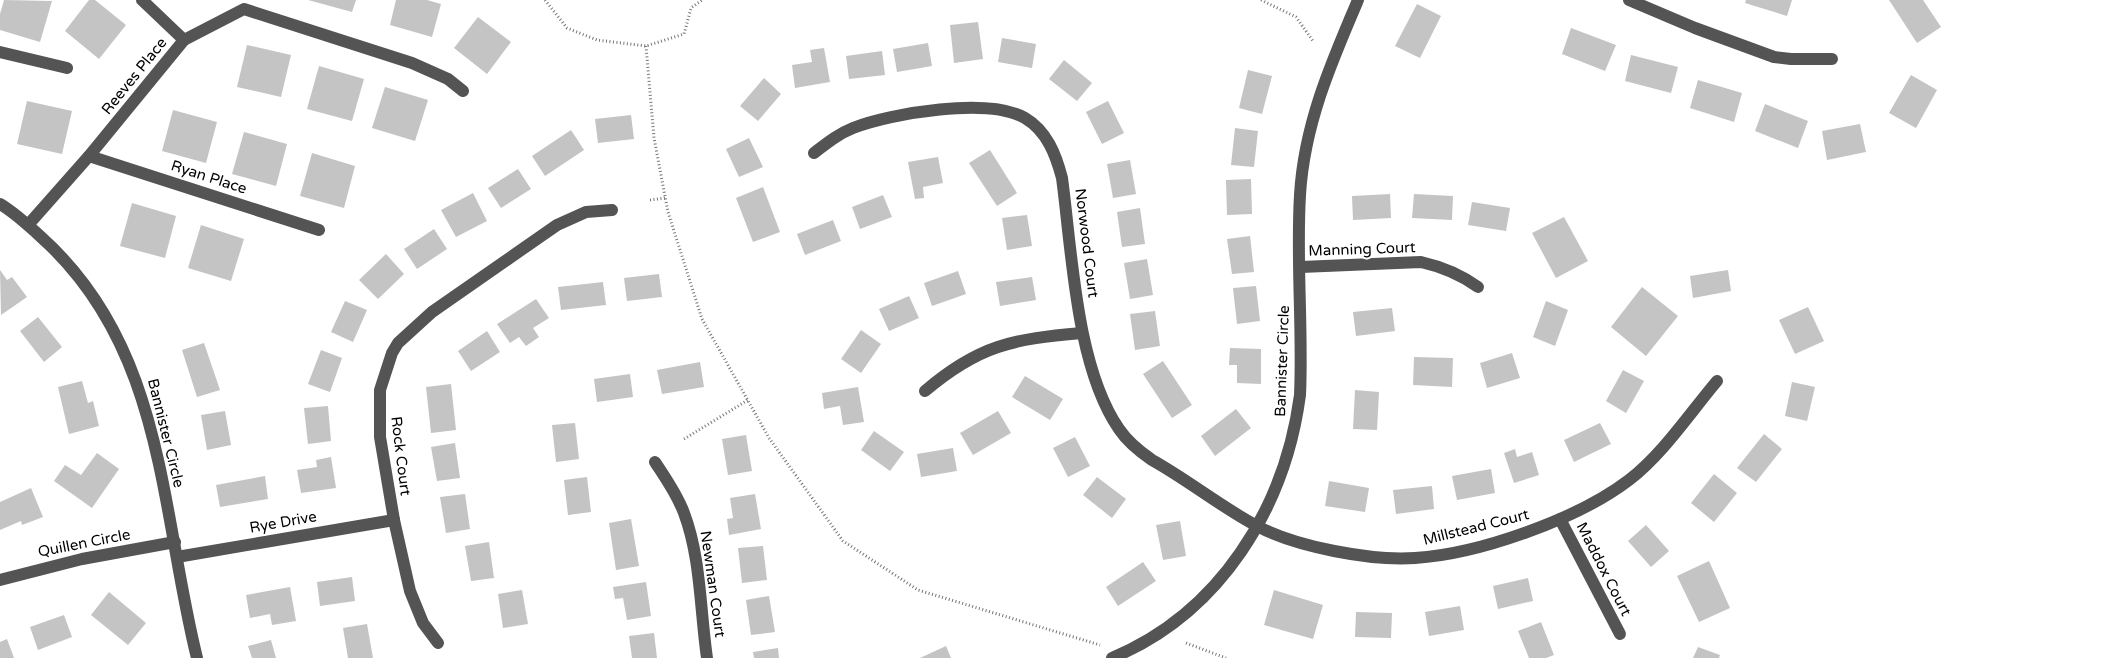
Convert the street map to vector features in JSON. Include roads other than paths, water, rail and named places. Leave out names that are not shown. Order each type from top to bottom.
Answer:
[{"type":"street","points":[[142,0],[184,40]]},
{"type":"street","name":"Bannister Circle","points":[[1112,658],[1151,638],[1182,616],[1210,592],[1234,564],[1258,527],[1286,463],[1297,422],[1302,366],[1300,194],[1309,132],[1322,87],[1358,0]]},
{"type":"street","points":[[1629,0],[1696,28],[1774,57],[1791,60],[1832,59]]},
{"type":"street","name":"Reeves Place","points":[[28,225],[90,156],[184,40],[245,4],[412,63],[448,79],[463,91]]},
{"type":"street","points":[[0,52],[67,68]]},
{"type":"street","name":"Norwood Court","points":[[814,152],[836,136],[853,128],[876,121],[932,112],[969,107],[992,108],[1011,112],[1026,119],[1048,141],[1056,155],[1062,178],[1082,333],[1104,402],[1126,438],[1152,460],[1258,527]]},
{"type":"street","name":"Ryan Place","points":[[90,156],[319,230]]},
{"type":"street","name":"Bannister Circle","points":[[0,204],[28,225],[63,257],[87,286],[109,318],[122,346],[144,404],[175,542],[197,658]]},
{"type":"street","name":"Rock Court","points":[[438,643],[416,611],[410,592],[394,520],[380,437],[379,415],[383,379],[392,353],[398,343],[432,312],[557,225],[586,212],[612,210]]},
{"type":"street","name":"Manning Court","points":[[1301,267],[1421,262],[1439,266],[1462,276],[1478,287]]},
{"type":"street","points":[[925,391],[966,360],[996,346],[1018,340],[1082,333]]},
{"type":"street","name":"Millstead Court","points":[[1258,527],[1332,551],[1371,557],[1414,558],[1448,554],[1494,542],[1560,519],[1629,480],[1654,455],[1717,381]]},
{"type":"street","name":"Newman Court","points":[[655,462],[675,492],[690,529],[696,563],[707,658]]},
{"type":"street","name":"Maddox Court","points":[[1560,519],[1620,634]]},
{"type":"street","name":"Rye Drive","points":[[177,557],[394,520]]},
{"type":"street","name":"Quillen Circle","points":[[0,580],[82,559],[175,542]]}]
